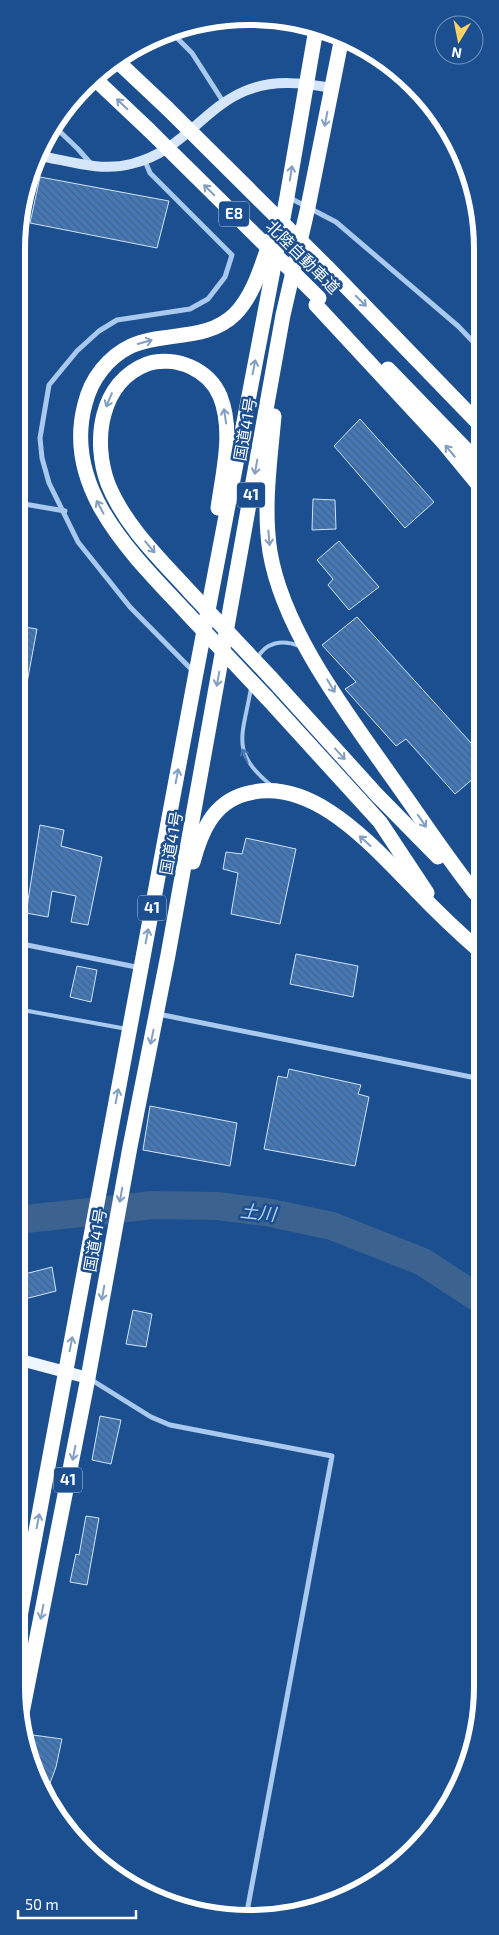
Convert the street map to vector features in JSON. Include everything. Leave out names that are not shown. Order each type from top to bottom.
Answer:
[{"type":"highway","name":"国道41号","points":[[25,1590],[287,197],[315,35]]},
{"type":"highway","name":"国道41号","points":[[25,1698],[157,1014],[283,315],[308,207],[341,44]]},
{"type":"highway","name":"北陸自動車道","points":[[122,65],[327,267],[474,419]]},
{"type":"highway","name":"北陸自動車道","points":[[99,83],[281,261],[317,301],[474,458]]},
{"type":"highway","points":[[287,197],[260,270],[251,290],[235,314],[212,329],[145,341],[116,355],[94,380],[83,412],[81,428],[82,456],[89,485],[97,502],[121,540],[380,822],[450,925]]},
{"type":"highway","points":[[317,301],[443,442],[474,480]]},
{"type":"highway","points":[[283,315],[267,516],[270,552],[278,587],[292,622],[373,751],[440,848],[474,890]]},
{"type":"highway","points":[[196,673],[205,608],[224,465],[226,426],[219,394],[206,377],[186,365],[170,361],[153,362],[126,375],[115,386],[107,402],[102,423],[100,443],[102,463],[108,483],[133,526],[190,592],[205,608],[272,679],[377,795],[474,891]]},
{"type":"highway","points":[[168,955],[193,859],[208,822],[219,807],[236,796],[256,790],[278,790],[300,796],[324,808],[350,827],[450,925],[474,946]]},
{"type":"main road","points":[[25,1361],[88,1378]]},
{"type":"street","points":[[176,37],[192,53],[224,103]]},
{"type":"street","points":[[45,157],[92,166],[112,167],[145,160],[175,145],[224,103],[245,91],[269,84],[306,83],[332,88]]},
{"type":"street","points":[[59,131],[92,166]]},
{"type":"street","points":[[145,160],[150,173],[232,255],[225,277],[208,299],[190,309],[118,320],[100,331],[77,351],[49,384],[40,438],[42,458],[48,483],[65,511],[78,542],[130,607],[196,673]]},
{"type":"street","points":[[287,197],[336,222],[458,326],[474,343]]},
{"type":"street","points":[[25,504],[65,511]]},
{"type":"street","points":[[25,946],[141,968]]},
{"type":"street","points":[[157,1014],[474,1078]]},
{"type":"street","points":[[88,1378],[151,1417],[170,1425],[332,1456],[247,1910]]},
{"type":"lane","points":[[254,667],[258,656],[266,648],[281,641],[298,645],[313,658]]},
{"type":"lane","points":[[253,676],[242,743],[243,753],[256,773],[278,790]]},
{"type":"lane","points":[[25,1011],[129,1030]]},
{"type":"building","points":[[40,177],[169,201],[157,248],[30,223]]},
{"type":"building","points":[[360,419],[434,502],[405,528],[334,446]]},
{"type":"building","points":[[313,499],[335,500],[336,529],[312,530]]},
{"type":"building","points":[[339,541],[379,587],[349,610],[328,585],[333,579],[317,560]]},
{"type":"building","points":[[357,617],[474,746],[474,778],[455,794],[406,739],[396,746],[345,689],[356,682],[322,645]]},
{"type":"building","points":[[25,627],[37,629],[25,694]]},
{"type":"building","points":[[40,825],[64,830],[61,846],[102,857],[88,925],[71,922],[76,896],[52,891],[48,917],[26,913]]},
{"type":"building","points":[[246,838],[296,849],[280,924],[231,914],[238,873],[223,869],[226,852],[242,854]]},
{"type":"building","points":[[296,954],[358,966],[353,997],[290,984]]},
{"type":"building","points":[[77,966],[97,970],[91,1002],[70,997]]},
{"type":"building","points":[[289,1069],[361,1085],[358,1094],[369,1097],[355,1166],[264,1149],[278,1076],[287,1078]]},
{"type":"building","points":[[150,1106],[237,1123],[230,1166],[143,1150]]},
{"type":"building","points":[[52,1267],[56,1291],[25,1299],[25,1274]]},
{"type":"building","points":[[133,1310],[152,1314],[146,1347],[126,1344]]},
{"type":"building","points":[[100,1416],[121,1420],[111,1464],[92,1460]]},
{"type":"building","points":[[86,1516],[99,1518],[87,1585],[70,1582],[76,1554],[79,1555]]},
{"type":"building","points":[[33,1735],[62,1739],[56,1767],[49,1786],[37,1758],[32,1741]]},
{"type":"waterway","name":"土川","points":[[25,1219],[153,1205],[217,1206],[266,1212],[332,1226],[423,1262],[474,1295]]}]
